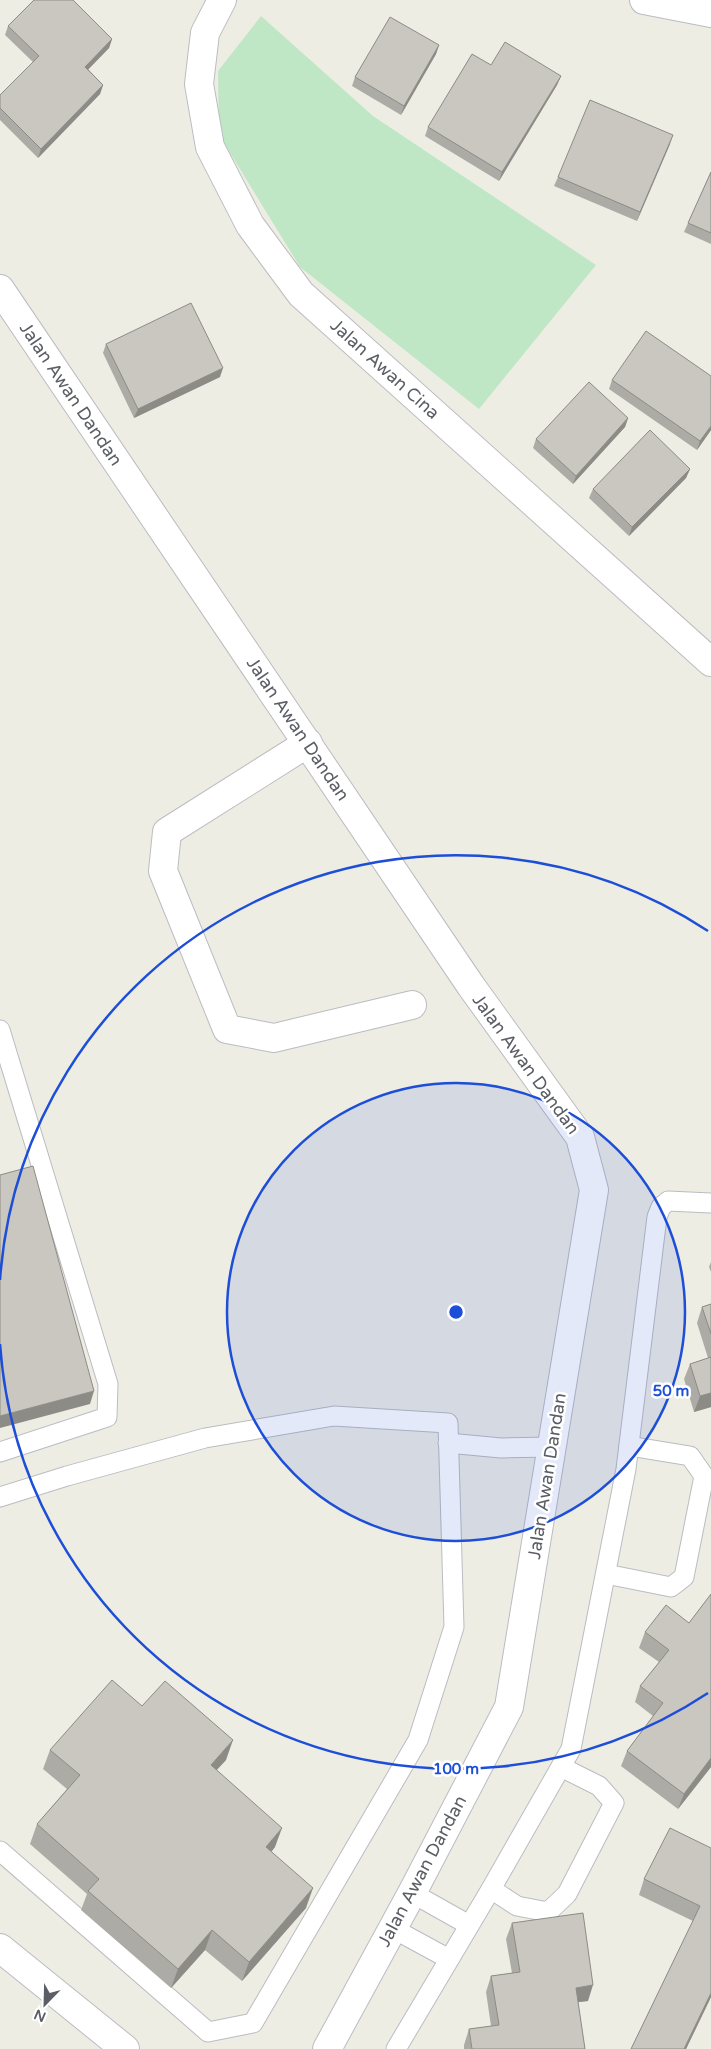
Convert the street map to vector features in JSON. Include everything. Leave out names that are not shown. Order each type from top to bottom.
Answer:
[{"type":"street","name":"Jalan Awan Cina","points":[[222,0],[205,33],[199,84],[210,147],[250,225],[302,294],[711,662]]},
{"type":"street","points":[[644,0],[711,13]]},
{"type":"street","name":"Jalan Awan Dandan","points":[[0,289],[471,986],[580,1137],[594,1190],[509,1707],[412,1893],[327,2049]]},
{"type":"street","points":[[308,743],[167,832],[164,871],[181,915],[227,1029],[274,1038],[412,1005]]},
{"type":"street","points":[[0,1948],[126,2049]]},
{"type":"lane","points":[[0,1030],[108,1384],[107,1417],[0,1452]]},
{"type":"lane","points":[[396,2049],[571,1749],[629,1446],[657,1217],[661,1207],[668,1201],[711,1203]]},
{"type":"lane","points":[[0,1497],[67,1476],[205,1438],[334,1416],[448,1423],[454,1627],[418,1740],[253,2024],[208,2032],[0,1851]]},
{"type":"lane","points":[[448,1443],[501,1448],[552,1447]]},
{"type":"lane","points":[[606,1574],[671,1587],[684,1577],[704,1476],[690,1456],[629,1446]]},
{"type":"lane","points":[[491,1889],[517,1906],[548,1912],[568,1894],[614,1803],[599,1786],[561,1767]]},
{"type":"lane","points":[[412,1893],[469,1925]]},
{"type":"lane","points":[[392,1928],[450,1959]]},
{"type":"green space","points":[[261,16],[373,116],[596,265],[479,409],[300,267],[219,135],[218,71]]},
{"type":"building","points":[[34,0],[73,0],[112,39],[85,67],[103,85],[41,149],[0,108],[0,95],[39,56],[8,26]]},
{"type":"building","points":[[390,17],[439,45],[404,106],[355,77]]},
{"type":"building","points":[[505,42],[561,76],[502,172],[428,127],[472,54],[491,65]]},
{"type":"building","points":[[590,100],[673,135],[640,212],[558,177]]},
{"type":"building","points":[[711,172],[711,233],[688,223]]},
{"type":"building","points":[[191,303],[223,368],[138,409],[106,344]]},
{"type":"building","points":[[646,331],[711,376],[711,426],[700,441],[612,380]]},
{"type":"building","points":[[589,382],[628,418],[576,476],[536,439]]},
{"type":"building","points":[[650,430],[690,469],[632,527],[593,489]]},
{"type":"building","points":[[33,1166],[94,1391],[0,1416],[0,1175]]},
{"type":"building","points":[[711,1304],[711,1334],[702,1307]]},
{"type":"building","points":[[711,1357],[711,1393],[700,1396],[690,1364]]},
{"type":"building","points":[[711,1594],[711,1758],[684,1794],[627,1751],[663,1703],[640,1686],[669,1650],[645,1632],[666,1605],[689,1623]]},
{"type":"building","points":[[112,1680],[142,1706],[165,1681],[233,1740],[211,1765],[282,1828],[266,1847],[313,1888],[249,1962],[212,1930],[178,1969],[88,1891],[99,1879],[37,1824],[80,1775],[50,1750]]},
{"type":"building","points":[[670,1828],[711,1848],[711,1993],[684,2049],[631,2049],[700,1906],[644,1879]]},
{"type":"building","points":[[583,1913],[593,1985],[576,1988],[585,2049],[472,2049],[469,2029],[499,2025],[491,1976],[520,1972],[512,1923]]}]
